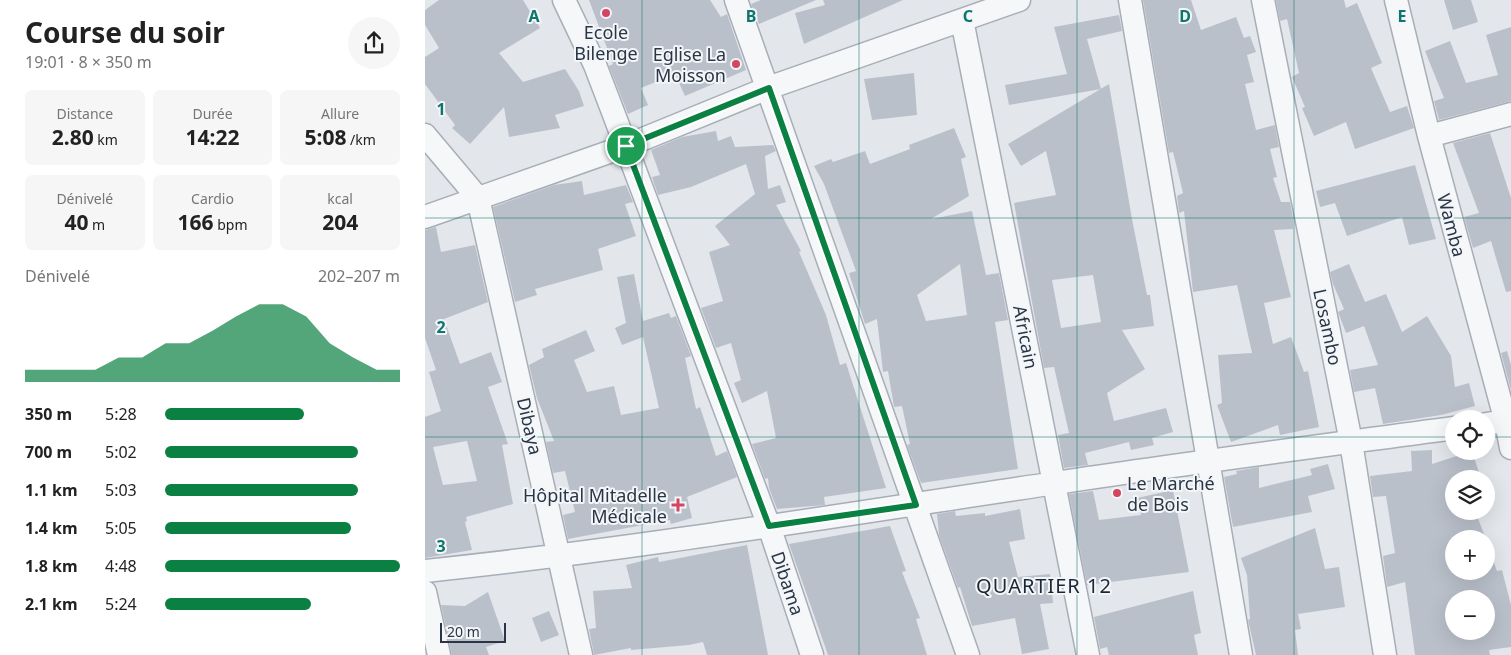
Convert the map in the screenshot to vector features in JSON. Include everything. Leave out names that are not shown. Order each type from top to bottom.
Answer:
[{"type":"street","name":"Dibama","points":[[564,0],[595,65],[626,146],[769,526],[812,655]]},
{"type":"street","points":[[735,0],[769,88],[967,655]]},
{"type":"street","points":[[425,217],[626,146],[769,88],[1019,0]]},
{"type":"street","points":[[1130,0],[1241,655]]},
{"type":"street","name":"Losambo","points":[[1263,0],[1351,442],[1385,655]]},
{"type":"street","name":"Wamba","points":[[1397,0],[1501,422],[1511,448]]},
{"type":"street","name":"Africain","points":[[962,20],[1055,483],[1087,655]]},
{"type":"street","points":[[1429,136],[1511,114]]},
{"type":"street","points":[[425,135],[478,198]]},
{"type":"street","name":"Dibaya","points":[[478,198],[581,655]]},
{"type":"street","points":[[425,571],[560,557],[1207,461],[1445,429]]},
{"type":"street","points":[[425,592],[439,655]]},
{"type":"building","points":[[439,0],[523,0],[540,28],[499,53],[523,82],[565,69],[579,91],[584,106],[555,115],[560,128],[509,137],[504,107],[470,144],[452,128],[455,125],[425,84],[425,57],[439,48],[425,25],[425,10]]},
{"type":"building","points":[[589,0],[710,0],[721,17],[727,14],[746,70],[685,96],[675,74],[641,88],[648,105],[628,114],[609,66],[613,64]]},
{"type":"building","points":[[761,0],[816,0],[759,24],[751,4]]},
{"type":"building","points":[[823,0],[903,0],[804,44],[795,13],[825,5]]},
{"type":"building","points":[[1143,0],[1191,0],[1201,30],[1236,17],[1244,38],[1250,36],[1256,52],[1247,55],[1254,82],[1245,84],[1256,130],[1275,125],[1279,147],[1270,149],[1277,177],[1273,178],[1281,202],[1290,202],[1293,218],[1293,229],[1274,230],[1291,297],[1264,303],[1273,344],[1291,337],[1304,372],[1308,371],[1319,427],[1280,435],[1278,425],[1231,442],[1217,405],[1222,403],[1218,355],[1252,353],[1237,285],[1193,292],[1184,211],[1179,213],[1177,196],[1183,193],[1173,152],[1169,153]]},
{"type":"building","points":[[1276,0],[1344,0],[1346,8],[1357,3],[1382,63],[1371,68],[1390,112],[1407,106],[1414,128],[1355,149],[1346,122],[1314,136],[1302,108],[1305,107],[1292,77],[1299,73],[1287,19],[1280,21]]},
{"type":"building","points":[[1444,0],[1471,0],[1478,22],[1453,30]]},
{"type":"building","points":[[1119,15],[1122,31],[1087,39],[1101,89],[1009,105],[1005,85],[1067,74],[1054,27]]},
{"type":"building","points":[[1511,27],[1511,101],[1439,120],[1434,101],[1444,98],[1425,51],[1450,41],[1466,83],[1498,75],[1486,35]]},
{"type":"building","points":[[914,73],[917,115],[872,120],[864,79]]},
{"type":"building","points":[[1109,84],[1132,219],[1147,295],[1150,295],[1154,326],[1122,330],[1145,369],[1107,393],[1114,421],[1166,408],[1173,432],[1152,438],[1154,445],[1131,450],[1129,442],[1085,453],[1088,465],[1064,468],[1058,435],[1069,433],[1054,367],[1044,368],[1014,203],[1056,195],[1046,151],[1021,166],[1008,144]],"holes":[[[1093,275],[1101,322],[1061,328],[1052,280]]]},
{"type":"building","points":[[954,128],[966,157],[961,159],[969,196],[931,219],[972,211],[986,275],[999,273],[1008,320],[995,322],[1018,469],[921,483],[907,445],[910,444],[902,406],[894,407],[888,371],[883,372],[877,319],[865,324],[849,273],[856,271],[824,184],[814,166],[831,159],[833,162],[865,151],[870,164],[910,149],[909,145]],"holes":[[[960,264],[967,315],[926,321],[917,295]]]},
{"type":"building","points":[[716,131],[718,141],[731,136],[735,147],[773,145],[776,151],[765,156],[768,189],[780,185],[786,202],[776,205],[801,251],[799,252],[826,315],[840,365],[846,363],[886,488],[824,497],[825,505],[777,509],[769,488],[768,478],[765,479],[752,444],[776,438],[767,391],[742,403],[734,383],[741,380],[731,343],[716,348],[701,308],[723,301],[709,252],[730,245],[715,226],[755,194],[746,164],[691,187],[658,195],[652,177],[660,175],[651,150],[682,137]]},
{"type":"building","points":[[1490,133],[1511,198],[1511,291],[1506,292],[1491,241],[1473,248],[1464,217],[1479,213],[1453,143]]},
{"type":"building","points":[[1415,165],[1436,239],[1409,245],[1402,217],[1347,236],[1335,203],[1320,207],[1316,191]]},
{"type":"building","points":[[582,181],[584,195],[626,185],[633,202],[625,204],[636,236],[598,249],[603,270],[535,289],[537,295],[515,302],[493,207],[554,185]]},
{"type":"building","points":[[436,227],[441,252],[475,245],[488,302],[444,319],[460,364],[491,352],[502,382],[488,387],[508,444],[502,445],[513,504],[466,517],[467,521],[465,522],[472,550],[425,558],[425,417],[441,411],[429,372],[436,370],[425,338],[425,230]],"holes":[[[467,441],[477,481],[443,485],[433,447]]]},
{"type":"building","points":[[1349,264],[1365,302],[1386,294],[1402,332],[1427,316],[1451,356],[1455,387],[1469,383],[1475,406],[1460,410],[1445,410],[1445,414],[1441,415],[1383,424],[1375,388],[1354,392],[1350,370],[1378,365],[1364,326],[1346,333],[1338,312],[1344,309],[1330,272]]},
{"type":"building","points":[[634,274],[643,321],[669,313],[671,318],[676,316],[691,356],[685,358],[696,409],[700,407],[716,456],[727,451],[737,477],[687,497],[692,518],[671,524],[670,520],[568,539],[563,515],[575,512],[565,471],[553,473],[546,442],[554,441],[537,398],[529,365],[544,357],[542,349],[586,330],[595,351],[574,360],[587,392],[614,386],[621,415],[659,408],[643,337],[622,345],[615,328],[626,323],[617,277]]},
{"type":"building","points":[[1507,351],[1511,365],[1511,390],[1501,353]]},
{"type":"building","points":[[1432,450],[1432,464],[1445,460],[1475,460],[1478,470],[1445,470],[1445,520],[1479,520],[1482,530],[1445,530],[1445,580],[1495,580],[1495,566],[1497,571],[1502,570],[1511,605],[1511,647],[1489,650],[1490,655],[1415,655],[1405,582],[1387,587],[1383,556],[1395,553],[1386,496],[1373,497],[1370,476],[1412,471],[1411,451]]},
{"type":"building","points":[[1328,464],[1335,489],[1308,496],[1312,512],[1233,527],[1224,477],[1237,474],[1236,471],[1259,467],[1259,488],[1312,475],[1310,469]]},
{"type":"building","points":[[1173,490],[1189,572],[1087,585],[1069,494],[1093,491],[1099,520],[1141,515],[1137,498]]},
{"type":"building","points":[[1020,509],[1025,539],[1009,542],[1018,577],[1050,574],[1053,603],[1040,604],[1049,649],[1022,654],[1015,618],[972,626],[960,587],[958,588],[939,535],[937,514],[955,511],[956,516],[985,513],[985,516]]},
{"type":"building","points":[[890,526],[906,571],[902,572],[920,618],[916,619],[927,655],[828,655],[789,544]]},
{"type":"building","points":[[1315,528],[1325,569],[1339,567],[1345,607],[1298,614],[1301,629],[1295,630],[1298,655],[1256,655],[1248,620],[1250,619],[1247,575],[1241,558]]},
{"type":"building","points":[[747,545],[768,655],[707,655],[703,642],[631,650],[631,648],[594,655],[589,629],[596,628],[593,591],[632,588],[626,565],[658,557],[659,562]]},
{"type":"building","points":[[1193,591],[1201,633],[1194,635],[1198,655],[1109,655],[1107,647],[1100,649],[1094,617]]},
{"type":"building","points":[[488,592],[505,641],[486,647],[489,655],[452,655],[441,605],[465,606]]},
{"type":"building","points":[[549,611],[559,635],[541,642],[532,618]]},
{"type":"place","name":"Ecole Bilenge","points":[[606,13]]},
{"type":"place","name":"Eglise La Moisson","points":[[736,64]]},
{"type":"place","name":"Le Marché de Bois","points":[[1117,493]]},
{"type":"place","name":"Hôpital Mitadelle Médicale","points":[[678,505]]},
{"type":"district","name":"QUARTIER 12","points":[[1044,585]]},
{"type":"route","points":[[769,88],[916,505],[769,526],[626,146],[769,88]]}]
